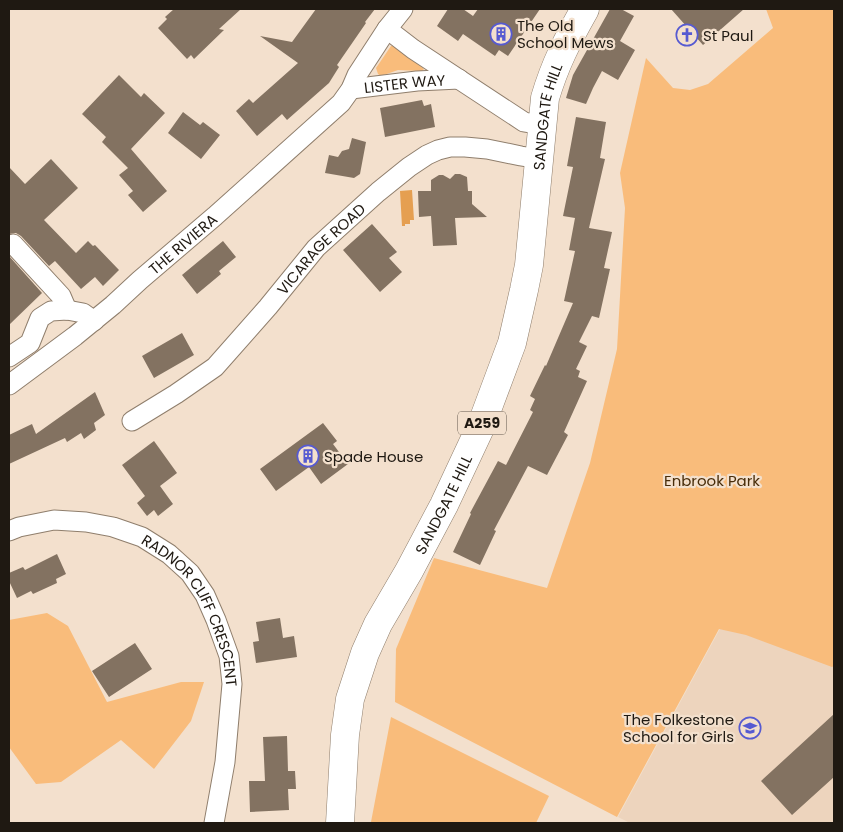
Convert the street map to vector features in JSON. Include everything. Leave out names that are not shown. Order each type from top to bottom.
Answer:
[{"type":"highway","name":"SANDGATE HILL","points":[[340,823],[345,734],[350,698],[365,653],[378,624],[444,505],[481,426],[512,343],[529,265],[545,98],[559,56],[585,9]]},
{"type":"street","name":"THE RIVIERA","points":[[9,386],[94,321],[316,126],[341,102],[351,89],[357,75],[387,29],[403,9]]},
{"type":"street","name":"LISTER WAY","points":[[387,29],[413,49],[524,122],[542,125]]},
{"type":"street","name":"LISTER WAY","points":[[351,89],[417,81],[459,79]]},
{"type":"street","name":"VICARAGE ROAD","points":[[132,421],[215,367],[268,307],[316,248],[378,192],[427,155],[450,147],[465,147],[487,149],[539,159]]},
{"type":"street","points":[[13,244],[61,296],[67,310]]},
{"type":"street","points":[[9,357],[30,343],[40,318],[51,311],[67,310],[83,313],[94,321]]},
{"type":"street","name":"RADNOR CLIFF CRESCENT","points":[[9,531],[19,527],[54,520],[86,522],[113,527],[142,538],[169,554],[190,573],[205,595],[216,620],[229,656],[232,684],[225,762],[214,823]]},
{"type":"shaded area","points":[[412,190],[414,220],[410,220],[410,224],[402,226],[400,191]]},
{"type":"shaded area","name":"The Folkestone School for Girls","points":[[735,601],[834,636],[834,823],[630,823],[618,817]]},
{"type":"green space","name":"Enbrook Park","points":[[766,9],[834,9],[834,666],[832,667],[746,635],[719,629],[617,817],[395,702],[396,649],[434,558],[547,588],[590,463],[617,349],[625,208],[620,173],[646,58],[673,88],[690,90],[708,84],[773,28]]},
{"type":"green space","points":[[391,46],[398,47],[424,69],[422,71],[398,70],[381,76],[378,74],[376,68]]},
{"type":"green space","points":[[47,613],[68,626],[107,702],[181,682],[204,682],[191,721],[154,769],[121,740],[61,782],[36,784],[9,747],[9,620]]},
{"type":"green space","points":[[391,717],[549,796],[536,823],[371,822]]},
{"type":"building","points":[[174,9],[241,9],[219,29],[224,30],[194,59],[191,55],[187,59],[158,28],[167,19],[165,17]]},
{"type":"building","points":[[316,9],[375,9],[337,65],[339,67],[329,83],[287,120],[282,114],[257,136],[236,111],[249,99],[253,103],[298,63],[260,36],[292,42]]},
{"type":"building","name":"The Old School Mews","points":[[448,9],[463,9],[473,16],[478,9],[540,9],[508,56],[499,50],[495,56],[463,34],[458,41],[437,26]]},
{"type":"building","points":[[610,9],[621,9],[634,16],[620,41],[635,50],[618,80],[602,71],[586,104],[566,98],[573,75]]},
{"type":"building","points":[[671,9],[744,9],[703,45]]},
{"type":"building","points":[[119,75],[141,97],[144,93],[165,113],[131,149],[167,191],[143,212],[128,195],[133,191],[119,175],[128,168],[102,142],[106,137],[82,114]]},
{"type":"building","points":[[422,100],[424,106],[431,104],[435,127],[385,137],[380,108]]},
{"type":"building","points":[[183,112],[200,125],[203,122],[220,135],[201,159],[168,133]]},
{"type":"building","points":[[576,117],[606,122],[600,158],[605,159],[589,228],[612,232],[604,268],[610,269],[599,318],[592,316],[579,342],[587,346],[576,369],[580,371],[578,377],[587,381],[564,432],[568,435],[547,475],[528,466],[494,530],[496,531],[480,565],[453,552],[470,513],[498,461],[506,465],[533,412],[530,410],[535,399],[530,396],[546,366],[573,303],[564,301],[575,251],[569,250],[575,218],[563,216],[573,167],[567,166]]},
{"type":"building","points":[[352,138],[366,142],[360,174],[354,178],[325,173],[329,155],[338,157],[342,151],[349,149]]},
{"type":"building","points":[[51,159],[78,188],[44,220],[76,253],[88,241],[93,246],[95,245],[119,270],[103,286],[95,277],[81,289],[55,261],[49,266],[21,236],[16,233],[9,234],[9,167],[25,184]]},
{"type":"building","points":[[455,174],[467,177],[468,191],[472,191],[472,204],[487,217],[455,218],[457,245],[433,246],[431,216],[419,217],[418,191],[431,191],[431,180],[439,175],[450,179]]},
{"type":"building","points":[[372,224],[397,252],[389,258],[402,272],[380,292],[343,250]]},
{"type":"building","points":[[223,241],[236,257],[219,271],[221,274],[197,294],[182,275]]},
{"type":"building","points":[[9,256],[42,293],[9,325]]},
{"type":"building","points":[[182,333],[194,355],[154,378],[142,356]]},
{"type":"building","points":[[95,392],[105,415],[94,423],[96,430],[84,439],[81,433],[67,442],[65,438],[9,464],[9,435],[32,424],[36,434]]},
{"type":"building","name":"Spade House","points":[[323,423],[337,441],[333,444],[348,464],[321,484],[309,467],[276,491],[260,469]]},
{"type":"building","points":[[154,441],[177,473],[160,486],[173,504],[158,516],[154,510],[147,516],[137,503],[145,496],[122,465]]},
{"type":"building","points":[[57,554],[66,574],[56,579],[57,583],[33,594],[31,591],[17,598],[9,581],[9,573],[23,567],[25,570]]},
{"type":"building","points":[[280,618],[283,638],[294,636],[297,657],[256,663],[253,642],[259,641],[256,622]]},
{"type":"building","points":[[135,643],[152,669],[109,697],[92,671]]},
{"type":"building","points":[[834,714],[834,777],[792,815],[761,781]]},
{"type":"building","points":[[287,736],[288,771],[295,771],[296,789],[288,789],[289,810],[250,812],[249,781],[265,781],[263,737]]},
{"type":"place","name":"The Old School Mews","points":[[501,34]]},
{"type":"place","name":"St Paul","points":[[687,35]]},
{"type":"place","name":"Spade House","points":[[308,456]]},
{"type":"place","name":"The Folkestone School for Girls","points":[[750,728]]}]
